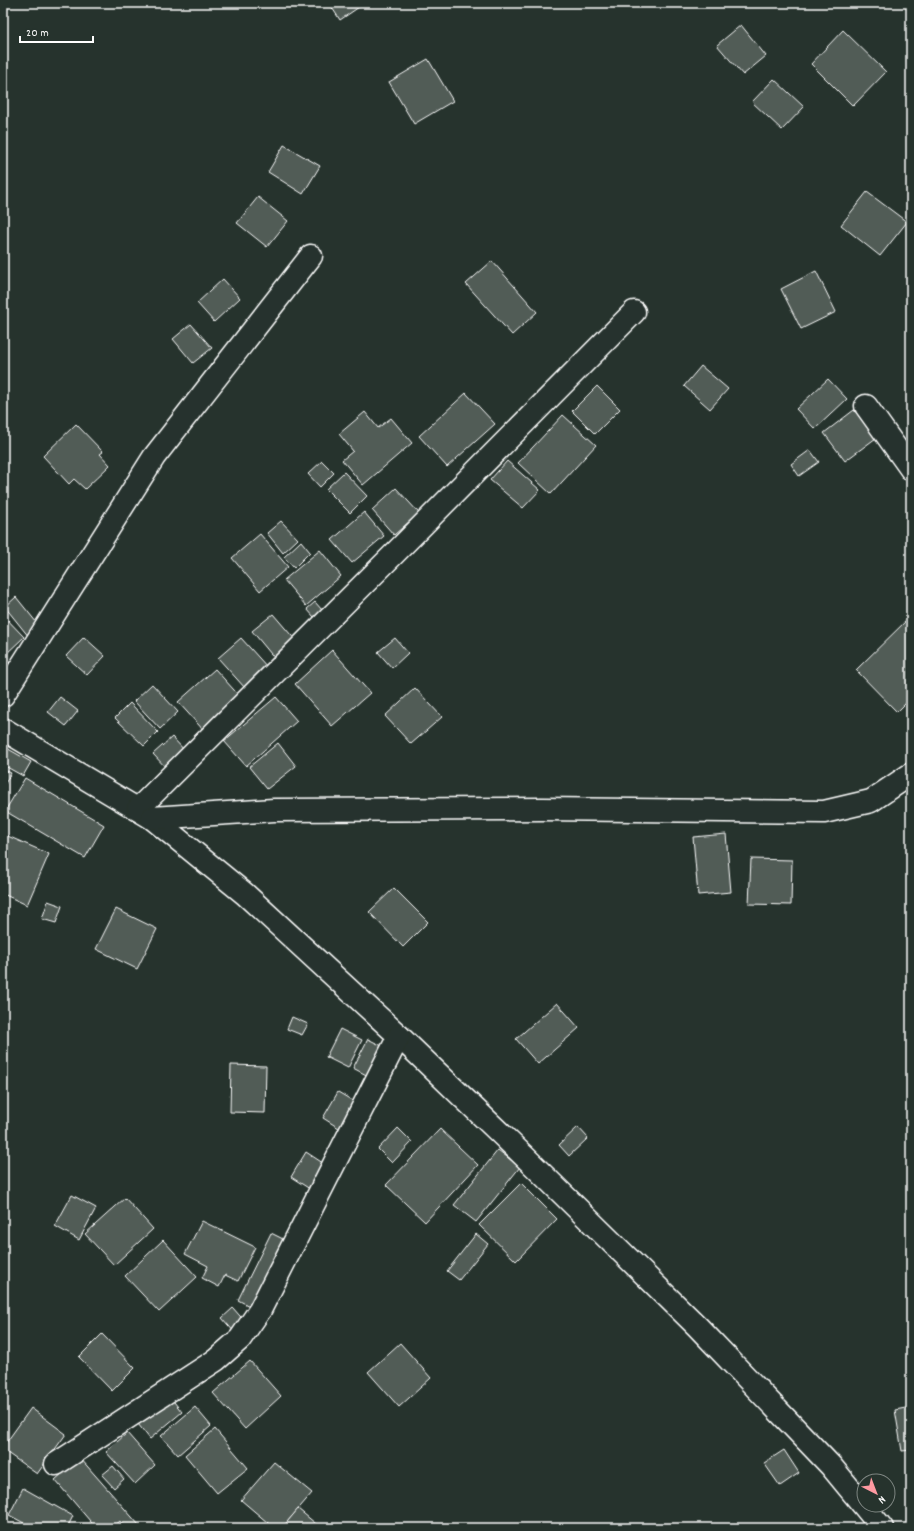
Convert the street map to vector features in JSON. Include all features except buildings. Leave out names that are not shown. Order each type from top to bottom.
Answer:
[{"type":"street","points":[[3,694],[154,457],[311,256]]},
{"type":"street","points":[[145,814],[400,549],[634,312]]},
{"type":"street","points":[[866,406],[911,469]]},
{"type":"street","points":[[3,729],[145,814],[245,894],[399,1036],[531,1162],[697,1326],[831,1466],[882,1528]]},
{"type":"street","points":[[145,814],[274,810],[542,809],[824,812],[871,801],[911,774]]},
{"type":"street","points":[[56,1464],[216,1360],[240,1339],[260,1310],[399,1036]]}]
